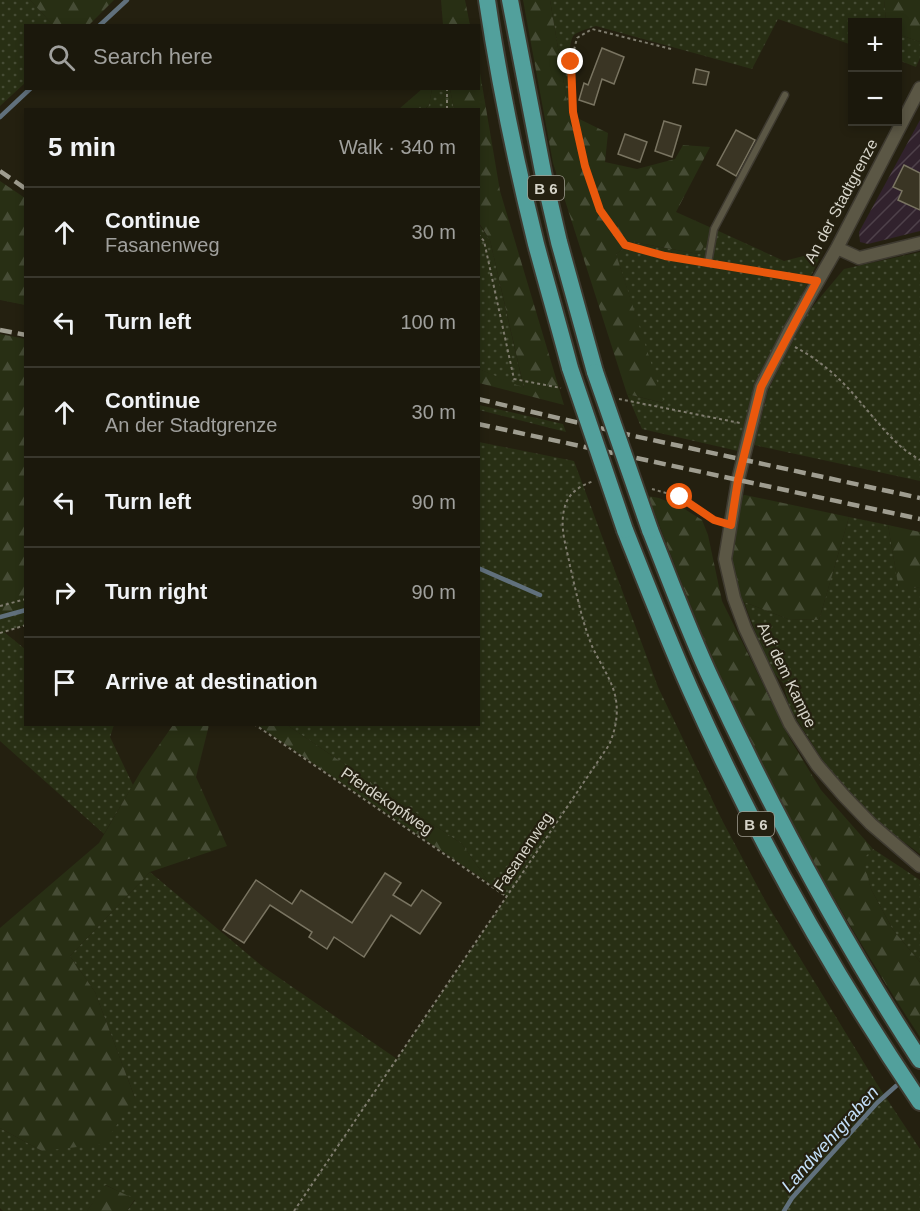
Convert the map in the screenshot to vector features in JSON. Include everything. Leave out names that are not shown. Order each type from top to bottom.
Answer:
[{"type":"highway","name":"B 6","points":[[487,0],[493,43],[536,244],[570,368],[625,530],[691,690],[739,791],[823,948],[885,1051],[920,1102]]},
{"type":"highway","name":"B 6","points":[[510,0],[530,112],[559,242],[595,372],[650,530],[711,680],[770,801],[835,921],[920,1060]]},
{"type":"street","name":"An der Stadtgrenze","points":[[752,425],[761,387],[837,248],[920,87]]},
{"type":"street","points":[[837,248],[859,258],[920,243]]},
{"type":"street","name":"Auf dem Kampe","points":[[752,425],[738,480],[725,559],[734,598],[745,628],[790,724],[817,765],[871,824],[920,866]]},
{"type":"lane","points":[[708,263],[714,229],[785,95]]},
{"type":"path","points":[[671,49],[592,29],[577,38],[571,62],[573,112],[585,166],[600,210],[625,245],[665,256],[817,281]]},
{"type":"path","points":[[447,90],[447,108]]},
{"type":"path","points":[[480,236],[484,241],[514,379],[555,387]]},
{"type":"path","points":[[787,336],[835,376],[898,445],[920,460]]},
{"type":"path","points":[[624,400],[752,425]]},
{"type":"path","name":"Fasanenweg","points":[[294,1211],[609,745],[615,731],[615,698],[609,677],[590,642],[563,531],[563,515],[567,501],[583,484],[594,481]]},
{"type":"path","points":[[654,490],[680,497],[714,520],[731,525]]},
{"type":"path","points":[[0,606],[24,600]]},
{"type":"path","points":[[0,633],[24,626]]},
{"type":"path","name":"Pferdekopfweg","points":[[257,726],[507,897]]},
{"type":"shaded area","points":[[920,120],[920,231],[868,244],[860,242],[859,232]]},
{"type":"green space","points":[[0,0],[30,0],[52,24],[24,24],[24,84],[0,106]]},
{"type":"green space","points":[[30,0],[114,0],[90,24],[52,24]]},
{"type":"green space","points":[[441,0],[465,0],[470,24],[443,24]]},
{"type":"green space","points":[[523,0],[550,0],[569,114],[608,133],[605,162],[637,169],[675,159],[683,145],[710,147],[676,212],[714,229],[699,254],[633,242],[616,254],[664,403],[627,394],[553,163]]},
{"type":"green space","points":[[550,0],[884,0],[886,18],[848,18],[848,44],[778,19],[752,69],[596,26],[574,35],[571,40],[569,114]]},
{"type":"green space","points":[[884,0],[920,0],[920,42],[902,35],[902,18],[886,18]]},
{"type":"green space","points":[[902,35],[920,42],[920,58],[916,67],[902,62]]},
{"type":"green space","points":[[480,73],[500,191],[564,405],[480,383],[480,369],[524,388],[490,240],[480,225],[480,108],[454,108],[450,90],[480,90]]},
{"type":"green space","points":[[421,90],[432,90],[429,105],[426,108],[400,108]]},
{"type":"green space","points":[[432,90],[450,90],[454,108],[427,108]]},
{"type":"green space","points":[[0,181],[24,197],[24,305],[0,300]]},
{"type":"green space","points":[[480,226],[490,240],[524,389],[480,369]]},
{"type":"green space","points":[[714,229],[784,261],[823,251],[752,398],[738,451],[642,429],[627,394],[663,403],[616,254],[632,242],[699,254]]},
{"type":"green space","points":[[920,252],[920,481],[754,445],[768,391],[803,318],[844,269]]},
{"type":"green space","points":[[0,334],[24,339],[24,610],[0,617]]},
{"type":"green space","points":[[480,405],[563,424],[566,432],[480,410]]},
{"type":"green space","points":[[480,442],[574,461],[658,687],[722,820],[767,904],[877,1084],[920,1149],[920,1211],[127,1211],[135,1200],[106,1185],[87,1211],[3,1211],[0,1208],[0,1128],[42,1151],[135,1098],[95,992],[70,956],[150,872],[262,966],[397,1059],[507,897],[490,884],[462,844],[288,726],[480,726]]},
{"type":"green space","points":[[745,495],[849,517],[819,620],[788,619],[734,598],[725,559],[736,496]]},
{"type":"green space","points":[[648,496],[683,508],[702,520],[708,535],[722,601],[790,739],[821,790],[873,849],[863,859],[871,889],[893,930],[920,962],[920,1037],[832,895],[773,785],[711,655]]},
{"type":"green space","points":[[849,517],[888,525],[899,589],[920,587],[920,854],[877,822],[836,781],[790,709],[783,683],[769,668],[744,602],[788,619],[819,620]]},
{"type":"green space","points":[[888,525],[920,532],[920,587],[899,590]]},
{"type":"green space","points":[[24,610],[24,625],[4,632],[24,648],[24,726],[114,726],[110,737],[133,785],[104,834],[0,741],[0,617]]},
{"type":"green space","points":[[172,726],[209,726],[196,777],[227,846],[150,872],[70,956],[95,992],[135,1098],[104,1144],[42,1151],[0,1128],[0,928],[99,843],[141,771]]},
{"type":"green space","points":[[258,726],[288,726],[462,844],[490,884]]},
{"type":"green space","points":[[873,849],[920,880],[920,962],[893,930],[871,889],[862,859]]},
{"type":"green space","points":[[105,1185],[135,1199],[127,1211],[87,1211]]},
{"type":"building","points":[[602,48],[624,57],[614,84],[602,79],[594,105],[579,100],[584,83],[588,85]]},
{"type":"building","points":[[696,69],[709,72],[706,85],[693,83]]},
{"type":"building","points":[[664,121],[681,126],[672,157],[655,151]]},
{"type":"building","points":[[736,130],[755,140],[736,176],[717,165]]},
{"type":"building","points":[[625,134],[647,142],[640,162],[618,154]]},
{"type":"building","points":[[904,165],[920,173],[920,210],[898,200],[902,191],[893,187]]},
{"type":"building","points":[[385,873],[401,883],[393,895],[411,906],[422,890],[441,903],[420,934],[391,915],[364,957],[334,937],[327,949],[309,937],[312,932],[270,905],[244,943],[223,930],[256,880],[292,904],[301,890],[352,923]]},
{"type":"waterway","points":[[101,24],[127,0]]},
{"type":"waterway","points":[[0,117],[29,90]]},
{"type":"waterway","points":[[480,569],[540,595]]},
{"type":"waterway","points":[[0,617],[24,611]]},
{"type":"waterway","name":"Landwehrgraben","points":[[784,1211],[792,1198],[877,1103],[896,1086]]},
{"type":"railway","points":[[0,171],[24,188]]},
{"type":"railway","points":[[0,330],[24,335]]},
{"type":"railway","points":[[480,399],[634,436],[920,498]]},
{"type":"railway","points":[[480,424],[920,519]]},
{"type":"route","points":[[571,62],[573,112],[585,166],[600,210],[625,245],[665,256],[817,281],[761,387],[738,480],[731,525],[714,520],[680,497]]}]
